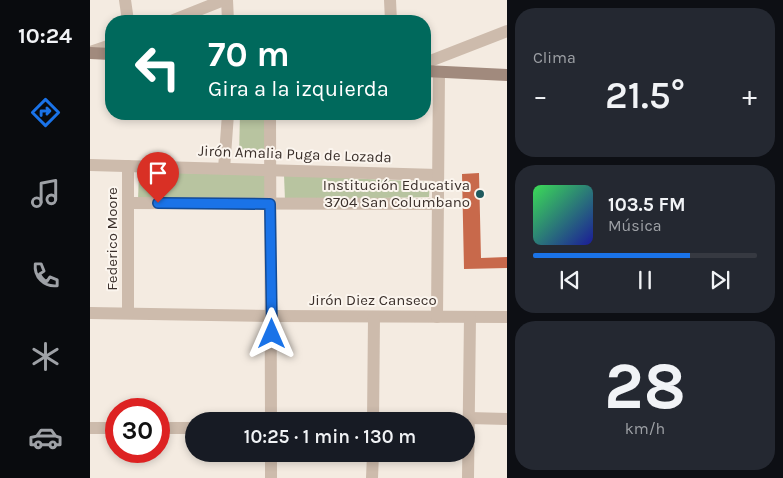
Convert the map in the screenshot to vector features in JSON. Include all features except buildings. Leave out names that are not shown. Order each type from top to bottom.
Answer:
[{"type":"street","points":[[125,0],[127,15]]},
{"type":"street","points":[[186,15],[225,0],[227,15]]},
{"type":"street","points":[[390,0],[391,15]]},
{"type":"street","points":[[431,62],[507,31]]},
{"type":"street","points":[[90,52],[105,47]]},
{"type":"street","points":[[90,52],[105,53]]},
{"type":"street","points":[[431,71],[507,75]]},
{"type":"street","points":[[437,317],[439,72]]},
{"type":"street","points":[[224,169],[228,120]]},
{"type":"street","points":[[270,120],[271,412]]},
{"type":"street","name":"Jirón Amalia Puga de Lozada","points":[[90,165],[438,175]]},
{"type":"street","name":"Federico Moore","points":[[128,166],[128,313]]},
{"type":"street","points":[[128,203],[438,204]]},
{"type":"street","name":"Jirón Diez Canseco","points":[[90,313],[507,317]]},
{"type":"street","points":[[469,412],[470,316]]},
{"type":"street","points":[[373,412],[374,317]]},
{"type":"street","points":[[475,418],[507,419]]},
{"type":"street","points":[[90,428],[105,428]]},
{"type":"street","points":[[170,428],[185,428]]},
{"type":"street","points":[[271,462],[271,478]]},
{"type":"street","points":[[372,478],[373,462]]},
{"type":"street","points":[[468,462],[468,478]]},
{"type":"green space","points":[[240,120],[267,120],[266,159],[239,157]]},
{"type":"green space","points":[[139,172],[266,175],[267,200],[138,200]]},
{"type":"green space","points":[[284,175],[430,182],[429,197],[285,200]]},
{"type":"place","name":"Institución Educativa 3704 San Columbano","points":[[480,194]]},
{"type":"route","points":[[158,203],[270,204],[272,334]]}]
